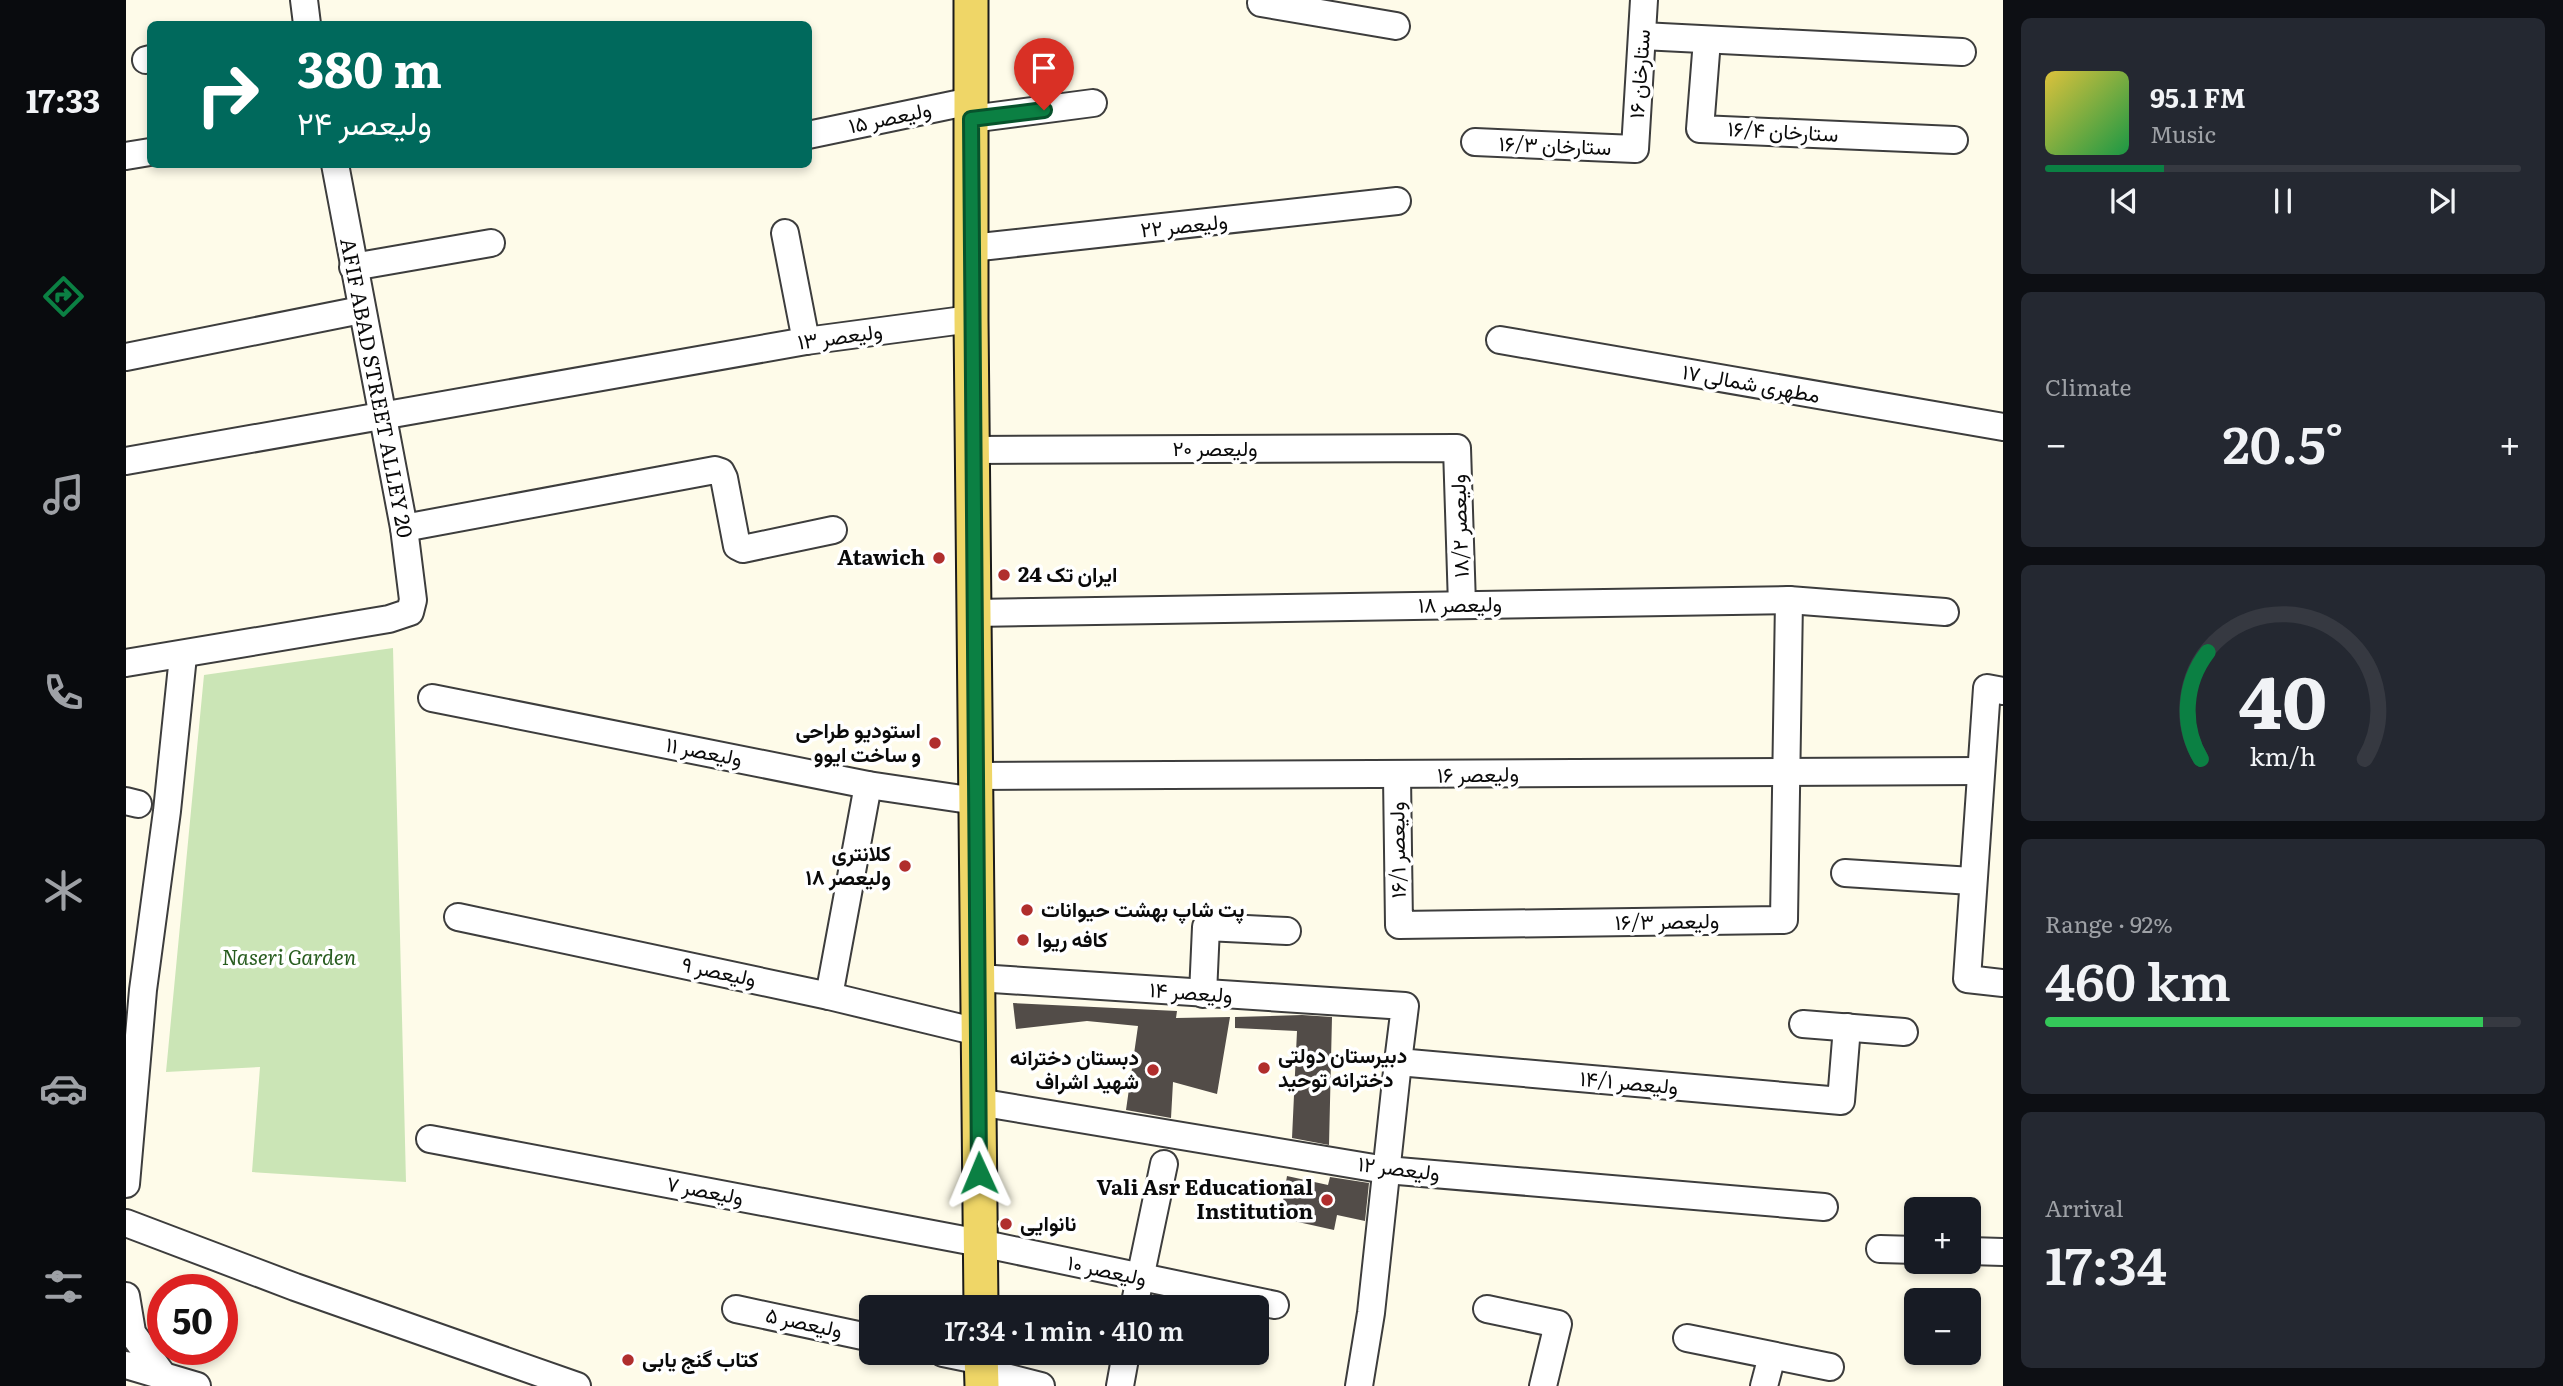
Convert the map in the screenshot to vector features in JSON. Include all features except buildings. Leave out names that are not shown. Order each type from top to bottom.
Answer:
[{"type":"main road","points":[[971,0],[971,319],[981,1295]]},
{"type":"street","points":[[303,0],[306,21]]},
{"type":"street","name":"۱۶ ستارخان","points":[[1635,149],[1644,0]]},
{"type":"street","points":[[1261,3],[1321,8],[1396,26]]},
{"type":"street","points":[[1642,36],[1962,52]]},
{"type":"street","name":"۱۶/۴ ستارخان","points":[[1707,40],[1700,129],[1954,140]]},
{"type":"street","name":"۱۵ ولیعصر","points":[[812,134],[971,110],[1093,103]]},
{"type":"street","name":"۱۶/۳ ستارخان","points":[[1475,142],[1635,149]]},
{"type":"street","points":[[126,156],[147,152]]},
{"type":"street","name":"AFIF ABAD STREET ALLEY 20","points":[[183,656],[389,620],[410,612],[413,600],[404,528],[336,168]]},
{"type":"street","name":"۲۲ ولیعصر","points":[[971,248],[1397,201]]},
{"type":"street","points":[[785,233],[806,341]]},
{"type":"street","points":[[353,267],[491,243]]},
{"type":"street","points":[[126,357],[362,310]]},
{"type":"street","name":"۱۳ ولیعصر","points":[[126,461],[806,341],[971,319]]},
{"type":"street","name":"۱۷ مطهری شمالی","points":[[1500,340],[2003,427]]},
{"type":"street","name":"۲۰ ولیعصر","points":[[973,450],[1458,448]]},
{"type":"street","name":"۱۸/۲ ولیعصر","points":[[1458,448],[1462,605]]},
{"type":"street","points":[[404,528],[715,470],[721,472],[724,478],[737,546],[744,549],[833,530]]},
{"type":"street","points":[[1785,770],[1789,600]]},
{"type":"street","name":"۱۸ ولیعصر","points":[[974,613],[1789,600],[1945,612]]},
{"type":"street","points":[[126,663],[183,656],[167,811],[134,989],[126,1173]]},
{"type":"street","points":[[1995,690],[1980,771],[1967,979],[2003,983]]},
{"type":"street","name":"۱۱ ولیعصر","points":[[432,698],[867,785],[976,789]]},
{"type":"street","name":"۱۶ ولیعصر","points":[[976,789],[1397,776],[1785,770],[1980,771]]},
{"type":"street","name":"۱۶/۳ ولیعصر","points":[[1399,925],[1784,920],[1785,770]]},
{"type":"street","name":"۱۶/۱ ولیعصر","points":[[1397,776],[1399,925]]},
{"type":"street","points":[[829,996],[867,785]]},
{"type":"street","points":[[1845,873],[1972,881]]},
{"type":"street","name":"۹ ولیعصر","points":[[458,916],[829,996],[978,1032]]},
{"type":"street","points":[[1203,994],[1206,927],[1287,931]]},
{"type":"street","name":"۱۴ ولیعصر","points":[[978,978],[1405,1006],[1398,1062]]},
{"type":"street","points":[[1803,1024],[1904,1032]]},
{"type":"street","name":"۱۴/۱ ولیعصر","points":[[1398,1062],[1842,1101],[1847,1027]]},
{"type":"street","points":[[1359,1386],[1371,1313],[1398,1062]]},
{"type":"street","name":"۱۲ ولیعصر","points":[[978,1102],[1386,1170],[1824,1207]]},
{"type":"street","name":"۷ ولیعصر","points":[[430,1139],[980,1244]]},
{"type":"street","points":[[1136,1295],[1164,1164]]},
{"type":"street","points":[[126,1223],[577,1386]]},
{"type":"street","name":"۱۰ ولیعصر","points":[[980,1244],[1275,1305]]},
{"type":"street","points":[[1880,1249],[1904,1250]]},
{"type":"street","points":[[1981,1251],[2003,1252]]},
{"type":"street","points":[[126,1296],[129,1344],[176,1381]]},
{"type":"street","name":"۵ ولیعصر","points":[[736,1309],[859,1335]]},
{"type":"street","points":[[1486,1309],[1558,1324],[1543,1386]]},
{"type":"street","points":[[1687,1338],[1830,1367]]},
{"type":"street","points":[[1763,1386],[1772,1356]]},
{"type":"street","points":[[1120,1386],[1124,1365]]},
{"type":"street","points":[[982,1368],[1041,1386]]},
{"type":"green space","name":"Naseri Garden","points":[[393,648],[406,1182],[252,1172],[260,1067],[166,1072],[204,675]]},
{"type":"place","name":"Atawich","points":[[939,558]]},
{"type":"place","name":"ایران تک 24","points":[[1004,575]]},
{"type":"place","name":"استودیو طراحی و ساخت ایوو","points":[[935,743]]},
{"type":"place","name":"کلانتری ۱۸ ولیعصر","points":[[905,866]]},
{"type":"place","name":"پت شاپ بهشت حیوانات","points":[[1027,910]]},
{"type":"place","name":"کافه ریوا","points":[[1023,940]]},
{"type":"place","name":"دبیرستان دولتی دخترانه توحید","points":[[1264,1068]]},
{"type":"place","name":"دبستان دخترانه شهید اشراف","points":[[1153,1070]]},
{"type":"place","name":"Vali Asr Educational Institution","points":[[1327,1200]]},
{"type":"place","name":"نانوایی","points":[[1006,1224]]},
{"type":"place","name":"کتاب گنج یابی","points":[[628,1360]]},
{"type":"route","points":[[979,1173],[971,119],[1044,110]]}]
